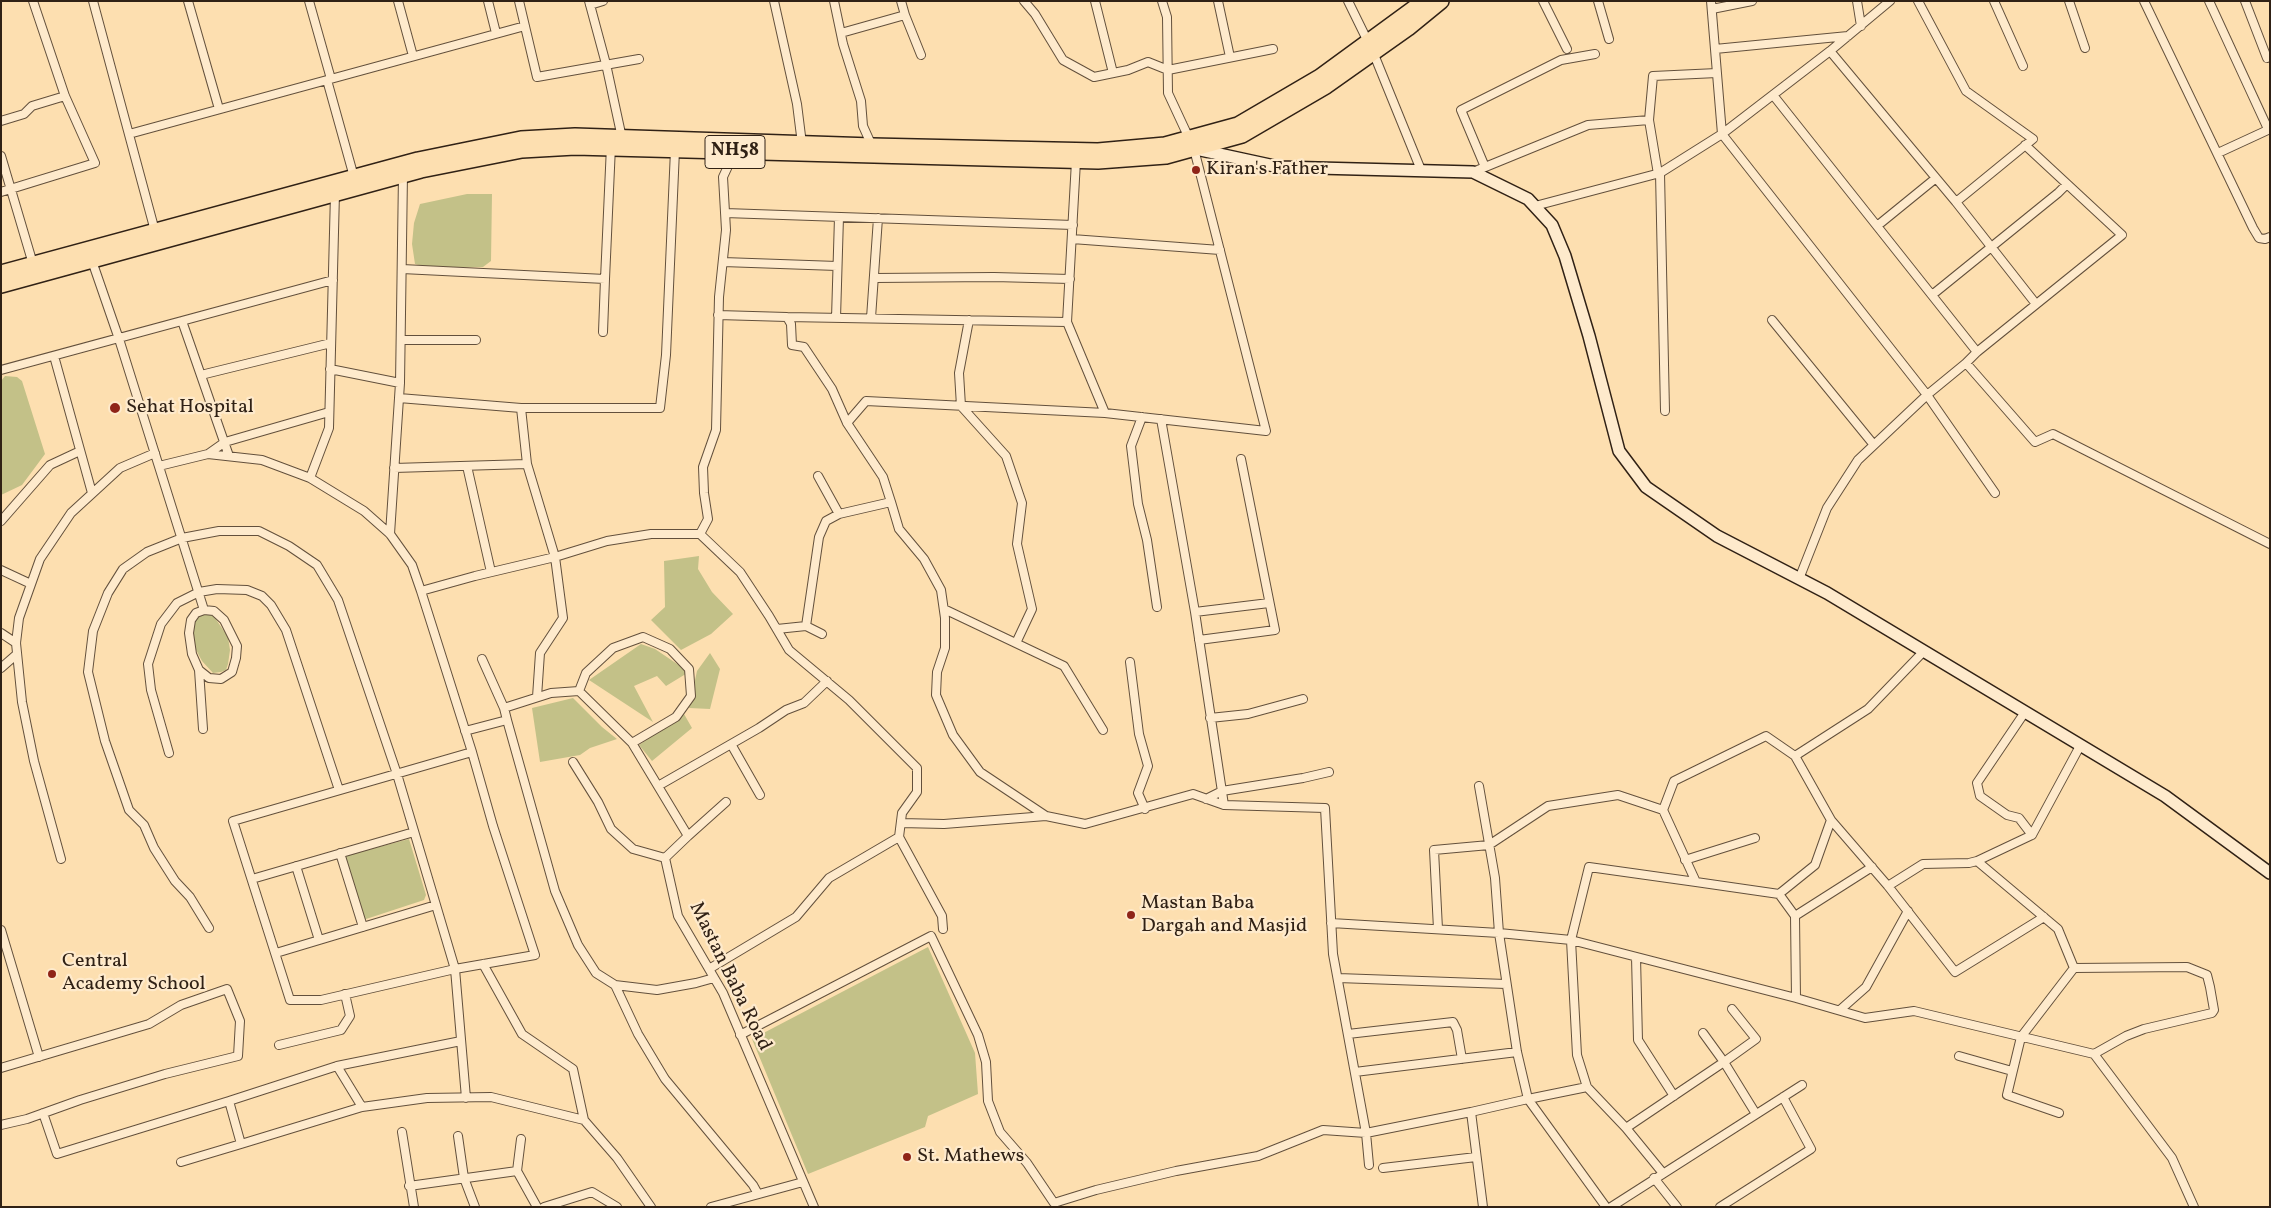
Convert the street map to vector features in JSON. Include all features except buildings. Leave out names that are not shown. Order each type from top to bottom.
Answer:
[{"type":"highway","name":"NH58","points":[[1370,48],[1424,1]]},
{"type":"highway","name":"NH58","points":[[615,142],[1076,161],[1166,156],[1238,125],[1408,28],[1441,1]]},
{"type":"highway","name":"NH58","points":[[1,273],[33,264],[90,255],[336,193],[402,170],[521,139],[575,136],[675,150],[802,144],[1098,150],[1192,144]]},
{"type":"highway","name":"NH58","points":[[1,284],[90,255],[155,231],[354,177],[402,170]]},
{"type":"street","points":[[1,192],[95,163],[66,96],[33,1]]},
{"type":"street","points":[[93,1],[155,231]]},
{"type":"street","points":[[188,1],[219,109]]},
{"type":"street","points":[[309,1],[354,177]]},
{"type":"street","points":[[398,1],[413,56]]},
{"type":"street","points":[[488,1],[496,34]]},
{"type":"street","points":[[519,1],[537,77],[639,59]]},
{"type":"street","points":[[603,1],[590,3],[606,64],[615,142],[603,332]]},
{"type":"street","points":[[774,1],[797,104],[802,144]]},
{"type":"street","points":[[834,1],[841,34],[861,101],[863,126],[872,146]]},
{"type":"street","points":[[901,1],[921,55]]},
{"type":"street","points":[[1024,1],[1035,14],[1063,60],[1094,77],[1148,62],[1168,70],[1273,49]]},
{"type":"street","points":[[1095,1],[1113,73]]},
{"type":"street","points":[[847,423],[866,401],[1105,413],[1266,431],[1192,144],[1168,93],[1167,17],[1162,1]]},
{"type":"street","points":[[1218,1],[1230,57]]},
{"type":"street","points":[[1348,1],[1370,48],[1421,170]]},
{"type":"street","points":[[1544,1],[1567,49]]},
{"type":"street","points":[[1598,1],[1609,39]]},
{"type":"street","points":[[1752,1],[1712,5],[1722,134],[1927,395],[1995,492]]},
{"type":"street","points":[[1857,1],[1861,26]]},
{"type":"street","points":[[1535,206],[1659,174],[1722,134],[1830,51],[1890,1]]},
{"type":"street","points":[[1918,1],[1966,90],[2032,139],[1956,202]]},
{"type":"street","points":[[1994,1],[2023,66]]},
{"type":"street","points":[[2069,1],[2084,48]]},
{"type":"street","points":[[2144,1],[2256,234],[2259,238],[2270,237]]},
{"type":"street","points":[[2209,1],[2269,129],[2218,153]]},
{"type":"street","points":[[2254,1],[2246,4],[2267,58],[2270,56]]},
{"type":"street","points":[[841,34],[905,15]]},
{"type":"street","points":[[129,134],[525,26]]},
{"type":"street","points":[[1715,49],[1848,36]]},
{"type":"street","points":[[1830,51],[1956,202],[2036,304]]},
{"type":"street","points":[[1485,167],[1461,110],[1561,60],[1595,54]]},
{"type":"street","points":[[1665,411],[1659,174],[1649,120],[1653,76],[1717,72]]},
{"type":"street","points":[[1773,95],[1977,352]]},
{"type":"street","points":[[1,121],[24,114],[32,106],[66,96]]},
{"type":"street","points":[[1192,144],[1279,167],[1472,172],[1588,125],[1649,120]]},
{"type":"street","points":[[1799,578],[1827,508],[1858,460],[1927,395],[1977,352],[2122,235],[2025,145]]},
{"type":"street","points":[[700,534],[708,519],[703,467],[716,430],[718,315],[726,230],[723,177],[736,146]]},
{"type":"street","points":[[399,398],[521,408],[660,408],[666,355],[675,150]]},
{"type":"street","points":[[1,156],[33,264]]},
{"type":"street","points":[[1076,161],[1068,322],[1105,413]]},
{"type":"street","points":[[390,534],[400,383],[402,170]]},
{"type":"street","points":[[1472,172],[1528,199],[1552,225],[1565,256],[1589,336],[1618,451],[1646,487],[1717,536],[1827,593],[2165,796],[2270,873]]},
{"type":"street","points":[[1877,226],[1936,178]]},
{"type":"street","points":[[1932,296],[2067,184]]},
{"type":"street","points":[[310,478],[329,428],[336,193]]},
{"type":"street","points":[[725,213],[1073,225]]},
{"type":"street","points":[[836,318],[839,217]]},
{"type":"street","points":[[872,318],[878,218]]},
{"type":"street","points":[[1072,239],[1220,250]]},
{"type":"street","points":[[90,255],[119,338],[204,610]]},
{"type":"street","points":[[723,262],[837,266]]},
{"type":"street","points":[[402,269],[605,279]]},
{"type":"street","points":[[875,278],[994,277],[1070,279]]},
{"type":"street","points":[[1,370],[333,280]]},
{"type":"street","points":[[718,315],[1068,322]]},
{"type":"street","points":[[787,317],[791,324],[792,344],[804,347],[832,389],[847,423],[883,478],[899,529],[924,558],[941,590],[944,609],[945,648],[937,672],[936,695],[954,735],[980,772],[1046,816]]},
{"type":"street","points":[[970,320],[958,373],[961,406],[1006,456],[1022,503],[1017,544],[1032,609],[1016,643]]},
{"type":"street","points":[[1772,320],[1874,446]]},
{"type":"street","points":[[182,321],[230,456]]},
{"type":"street","points":[[401,340],[476,340]]},
{"type":"street","points":[[201,375],[331,343]]},
{"type":"street","points":[[54,356],[92,494]]},
{"type":"street","points":[[1966,363],[2035,442],[2053,434],[2270,544]]},
{"type":"street","points":[[330,369],[400,383]]},
{"type":"street","points":[[521,408],[526,464],[554,557],[563,618],[540,653],[537,698]]},
{"type":"street","points":[[208,454],[224,442],[329,412]]},
{"type":"street","points":[[1142,417],[1131,446],[1138,504],[1147,540],[1157,607]]},
{"type":"street","points":[[1161,419],[1195,612],[1224,805]]},
{"type":"street","points":[[1,521],[4,509],[50,465],[80,452]]},
{"type":"street","points":[[61,858],[34,761],[22,702],[16,644],[19,618],[40,559],[70,513],[120,468],[155,453]]},
{"type":"street","points":[[159,466],[208,454],[262,460],[310,478],[364,511],[390,534],[412,565],[421,591],[472,752],[535,955],[455,969],[321,1000],[290,1000],[233,821],[472,752]]},
{"type":"street","points":[[1199,640],[1275,630],[1241,459]]},
{"type":"street","points":[[394,468],[526,464]]},
{"type":"street","points":[[467,466],[491,572]]},
{"type":"street","points":[[818,476],[839,514]]},
{"type":"street","points":[[806,626],[819,537],[826,521],[839,514],[890,502]]},
{"type":"street","points":[[209,928],[190,897],[175,882],[154,848],[144,825],[128,810],[105,741],[88,672],[93,631],[108,593],[123,569],[147,552],[182,538],[218,530],[258,531],[289,546],[317,564],[338,600],[397,774],[455,969],[466,1098]]},
{"type":"street","points":[[421,591],[554,557],[607,541],[651,534],[700,534],[740,572],[788,650],[850,700],[917,768],[917,792],[902,813],[899,837],[942,916],[943,929]]},
{"type":"street","points":[[1,570],[31,584]]},
{"type":"street","points":[[169,753],[151,690],[148,664],[161,624],[178,603],[199,592],[217,589],[247,590],[262,596],[271,605],[286,630],[339,790]]},
{"type":"street","points":[[1195,612],[1269,603]]},
{"type":"street","points":[[944,609],[1064,666],[1103,730]]},
{"type":"street","points":[[199,670],[209,678],[221,679],[232,672],[236,658],[237,646],[231,631],[224,620],[214,611],[204,610],[196,613],[191,620],[189,634],[192,654],[199,670],[203,729]]},
{"type":"street","points":[[777,630],[806,626],[822,634]]},
{"type":"street","points":[[1,633],[16,644]]},
{"type":"street","points":[[579,690],[586,673],[613,648],[643,637],[670,649],[689,669],[691,696],[676,717],[632,743]]},
{"type":"street","points":[[1796,756],[1868,709],[1924,651]]},
{"type":"street","points":[[1,668],[17,654]]},
{"type":"street","points":[[482,659],[504,708],[555,891],[578,945],[596,973],[615,985],[657,990],[696,984],[714,978]]},
{"type":"street","points":[[1130,662],[1139,734],[1148,766],[1138,793],[1145,809]]},
{"type":"street","points":[[658,786],[786,710],[804,703],[826,681]]},
{"type":"street","points":[[504,708],[551,693],[579,690]]},
{"type":"street","points":[[579,690],[632,743],[688,836]]},
{"type":"street","points":[[1210,718],[1248,714],[1304,699]]},
{"type":"street","points":[[2026,712],[1977,783],[1980,796],[2008,815],[2019,818],[2032,835]]},
{"type":"street","points":[[465,731],[507,720]]},
{"type":"street","points":[[1696,882],[1663,810],[1674,780],[1766,736],[1796,756],[1831,820],[1888,886],[1955,972],[2044,917]]},
{"type":"street","points":[[731,744],[760,795]]},
{"type":"street","points":[[1888,886],[1923,864],[1969,863],[1977,861],[2032,835],[2080,746]]},
{"type":"street","points":[[573,762],[598,802],[611,829],[634,850],[665,858],[726,802]]},
{"type":"street","points":[[1206,798],[1222,791],[1329,772]]},
{"type":"street","points":[[1479,786],[1489,845],[1506,984],[1517,1052],[1528,1099],[1606,1207]]},
{"type":"street","points":[[901,822],[944,824],[1046,816],[1084,824],[1145,809],[1193,794],[1224,805],[1325,808],[1333,954],[1366,1133],[1369,1165]]},
{"type":"street","points":[[1438,929],[1434,850],[1489,845],[1548,806],[1618,795],[1663,810]]},
{"type":"street","points":[[1779,894],[1815,865],[1831,820]]},
{"type":"street","points":[[252,879],[414,832]]},
{"type":"street","points":[[709,969],[796,917],[830,878],[899,837]]},
{"type":"street","points":[[1685,860],[1755,838]]},
{"type":"street","points":[[340,854],[363,927]]},
{"type":"street","name":"Mastan Baba Road","points":[[665,858],[678,916],[714,978],[814,1207]]},
{"type":"street","points":[[1977,861],[2058,928],[2074,968]]},
{"type":"street","points":[[296,866],[319,940]]},
{"type":"street","points":[[1662,1172],[1626,1128],[1586,1087],[1577,1055],[1571,940],[1589,867],[1779,894],[1795,916],[1796,998]]},
{"type":"street","points":[[1795,916],[1872,867]]},
{"type":"street","points":[[276,953],[436,905]]},
{"type":"street","points":[[1840,1010],[1866,987],[1908,911]]},
{"type":"street","points":[[1332,923],[1499,932],[1571,940],[1796,998],[1865,1018],[1914,1011],[2094,1054],[2172,1158],[2194,1207]]},
{"type":"street","points":[[1,930],[39,1058]]},
{"type":"street","points":[[740,1035],[931,936],[978,1035],[986,1062],[988,1101],[1000,1132],[1027,1163],[1054,1205],[1096,1190],[1176,1171],[1258,1156],[1323,1130],[1366,1133],[1586,1087]]},
{"type":"street","points":[[1636,957],[1638,1040],[1674,1096]]},
{"type":"street","points":[[483,964],[522,1034],[573,1070],[584,1120],[617,1158],[651,1207]]},
{"type":"street","points":[[2059,1113],[2008,1095],[2021,1037],[2074,968]]},
{"type":"street","points":[[2074,968],[2188,968],[2207,975],[2210,987],[2214,1010],[2212,1013],[2144,1029],[2126,1036],[2094,1054]]},
{"type":"street","points":[[1338,978],[1506,984]]},
{"type":"street","points":[[615,985],[638,1034],[665,1079],[753,1184],[758,1194]]},
{"type":"street","points":[[1,1068],[149,1024],[181,1005],[193,1003],[227,989],[240,1021],[238,1056],[105,1092],[1,1125]]},
{"type":"street","points":[[279,1045],[341,1030],[350,1016],[345,994]]},
{"type":"street","points":[[1626,1128],[1756,1039],[1732,1009]]},
{"type":"street","points":[[1348,1034],[1453,1022],[1457,1030],[1462,1059]]},
{"type":"street","points":[[1703,1033],[1724,1062],[1756,1114]]},
{"type":"street","points":[[43,1113],[57,1154],[337,1066],[461,1041]]},
{"type":"street","points":[[1355,1072],[1517,1052]]},
{"type":"street","points":[[1959,1056],[2012,1071]]},
{"type":"street","points":[[337,1066],[362,1107]]},
{"type":"street","points":[[1611,1207],[1662,1172],[1802,1085]]},
{"type":"street","points":[[181,1162],[362,1107],[426,1098],[491,1097],[584,1120]]},
{"type":"street","points":[[1720,1207],[1811,1149],[1783,1097]]},
{"type":"street","points":[[229,1100],[241,1144]]},
{"type":"street","points":[[1471,1112],[1483,1207]]},
{"type":"street","points":[[402,1132],[409,1186],[414,1207]]},
{"type":"street","points":[[458,1136],[464,1178],[475,1207]]},
{"type":"street","points":[[521,1139],[517,1171],[537,1207]]},
{"type":"street","points":[[1383,1168],[1476,1157]]},
{"type":"street","points":[[409,1186],[517,1171]]},
{"type":"street","points":[[1654,1178],[1677,1207]]},
{"type":"street","points":[[711,1207],[803,1182]]},
{"type":"street","points":[[544,1207],[592,1192],[617,1207]]},
{"type":"shaded area","points":[[467,194],[492,194],[491,261],[483,267],[430,268],[415,264],[412,244],[414,223],[420,204]]},
{"type":"shaded area","points":[[5,376],[17,377],[22,381],[45,454],[22,485],[1,495],[1,381]]},
{"type":"shaded area","points":[[699,556],[698,569],[712,592],[733,614],[711,634],[681,650],[651,620],[665,607],[664,561]]},
{"type":"shaded area","points":[[204,611],[213,615],[228,637],[230,650],[228,664],[226,670],[221,672],[213,673],[202,661],[194,646],[193,631],[196,618]]},
{"type":"shaded area","points":[[641,644],[655,649],[689,672],[666,686],[657,676],[634,686],[653,722],[589,680]]},
{"type":"shaded area","points":[[710,653],[720,669],[710,709],[689,708],[697,671]]},
{"type":"shaded area","points":[[573,698],[617,739],[590,748],[580,755],[540,762],[532,708]]},
{"type":"shaded area","points":[[684,714],[692,728],[652,761],[639,745]]},
{"type":"shaded area","points":[[409,839],[426,895],[424,900],[363,920],[351,889],[345,856]]},
{"type":"shaded area","points":[[928,947],[975,1053],[978,1094],[928,1116],[925,1127],[808,1174],[752,1039]]},
{"type":"place","name":"Kiran's Father","points":[[1196,170]]},
{"type":"place","name":"Sehat Hospital","points":[[115,408]]},
{"type":"place","name":"Mastan Baba Dargah and Masjid","points":[[1131,915]]},
{"type":"place","name":"Central Academy School","points":[[52,974]]},
{"type":"place","name":"St. Mathews","points":[[907,1157]]}]
